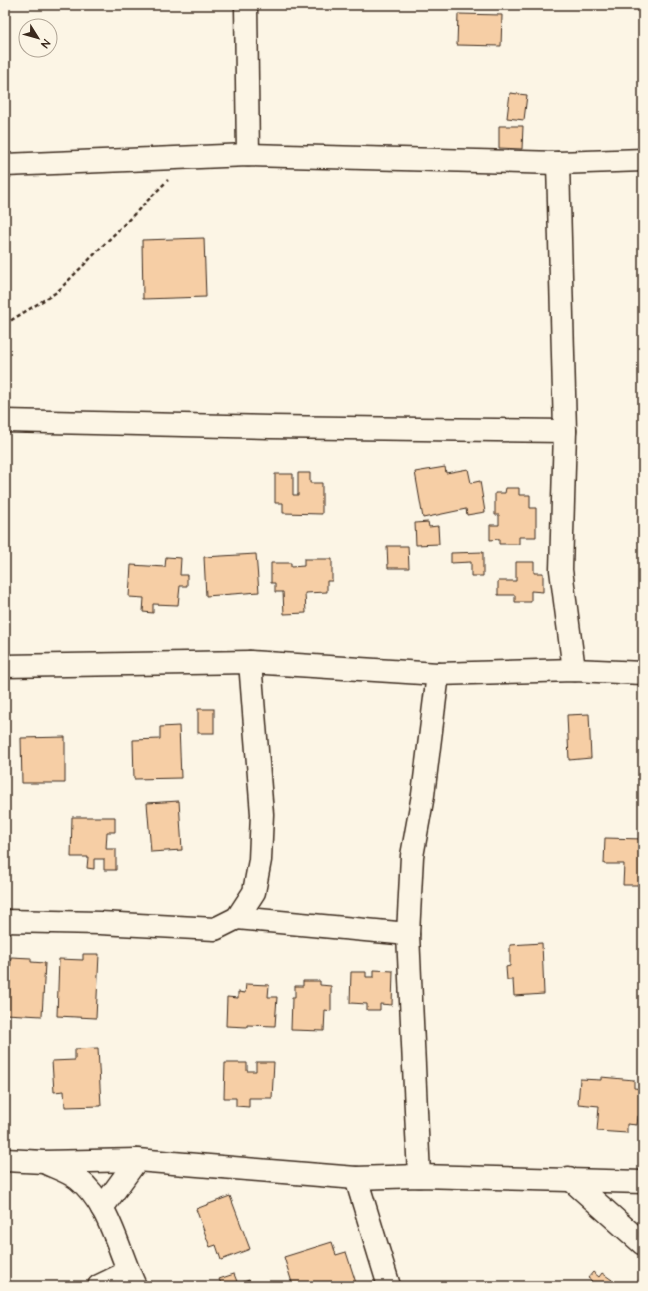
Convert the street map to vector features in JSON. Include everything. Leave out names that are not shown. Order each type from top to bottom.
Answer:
[{"type":"street","points":[[246,5],[248,155]]},
{"type":"street","points":[[5,165],[248,155],[558,164],[643,160]]},
{"type":"street","points":[[558,164],[565,431],[561,570],[574,670]]},
{"type":"street","points":[[5,421],[270,428],[565,431]]},
{"type":"street","points":[[5,666],[250,662],[438,674],[574,670],[643,673]]},
{"type":"street","points":[[5,921],[100,922],[215,930],[237,918],[254,892],[260,860],[262,814],[250,662]]},
{"type":"street","points":[[419,1176],[408,934],[412,856],[423,795],[438,674]]},
{"type":"street","points":[[237,918],[408,934]]},
{"type":"street","points":[[5,1160],[44,1162],[136,1160],[356,1178],[419,1176],[569,1178],[643,1182]]},
{"type":"street","points":[[102,1208],[136,1160]]},
{"type":"street","points":[[44,1162],[77,1178],[91,1191],[102,1208],[132,1279],[99,1286]]},
{"type":"street","points":[[356,1178],[389,1286]]},
{"type":"street","points":[[569,1178],[643,1244]]},
{"type":"path","points":[[5,324],[57,292],[189,158]]},
{"type":"building","points":[[458,14],[502,15],[501,46],[457,45]]},
{"type":"building","points":[[510,93],[527,95],[524,120],[507,118]]},
{"type":"building","points":[[499,126],[523,126],[522,149],[499,148]]},
{"type":"building","points":[[204,238],[206,297],[143,299],[142,240]]},
{"type":"building","points":[[445,467],[446,473],[468,469],[471,483],[480,481],[485,512],[467,515],[466,509],[423,518],[415,472]]},
{"type":"building","points":[[298,473],[310,473],[310,483],[322,483],[322,514],[283,513],[283,503],[275,503],[275,474],[293,474],[293,495],[298,495]]},
{"type":"building","points":[[506,488],[519,488],[519,495],[530,495],[530,508],[536,508],[536,537],[519,537],[519,544],[499,544],[499,539],[490,540],[490,525],[499,525],[499,515],[495,515],[495,493],[505,493]]},
{"type":"building","points":[[428,522],[429,527],[438,526],[439,544],[416,545],[415,523]]},
{"type":"building","points":[[387,546],[408,546],[409,568],[388,568]]},
{"type":"building","points":[[483,552],[483,576],[471,576],[471,562],[451,563],[451,553]]},
{"type":"building","points":[[256,554],[259,592],[206,596],[204,557]]},
{"type":"building","points":[[166,557],[181,558],[180,575],[187,575],[187,586],[180,586],[178,605],[153,604],[153,613],[143,612],[144,598],[129,597],[131,565],[165,567]]},
{"type":"building","points":[[304,559],[332,559],[332,581],[327,581],[327,592],[305,593],[306,613],[284,614],[283,592],[275,592],[275,583],[271,583],[271,563],[291,563],[291,567],[304,566]]},
{"type":"building","points":[[516,562],[534,562],[534,573],[543,573],[543,592],[531,591],[531,602],[515,602],[515,595],[498,595],[498,581],[516,581]]},
{"type":"building","points":[[198,709],[214,709],[214,733],[198,733]]},
{"type":"building","points":[[589,714],[591,758],[569,760],[567,715]]},
{"type":"building","points":[[179,726],[181,778],[134,779],[133,740],[160,739],[160,727]]},
{"type":"building","points":[[5,735],[8,736],[7,777],[5,777]]},
{"type":"building","points":[[65,737],[65,783],[22,783],[21,738]]},
{"type":"building","points":[[179,801],[182,850],[151,852],[147,803]]},
{"type":"building","points":[[72,817],[115,817],[115,832],[107,832],[106,849],[116,849],[116,870],[104,870],[104,859],[94,859],[94,869],[87,868],[88,857],[71,857]]},
{"type":"building","points":[[605,838],[643,839],[643,885],[623,885],[624,864],[604,864]]},
{"type":"building","points":[[542,943],[544,994],[514,996],[513,980],[507,980],[506,967],[510,966],[510,945]]},
{"type":"building","points":[[83,954],[99,954],[96,1018],[57,1016],[59,959],[83,960]]},
{"type":"building","points":[[11,957],[31,958],[31,962],[45,963],[42,1016],[5,1014],[5,993],[9,994]]},
{"type":"building","points":[[374,970],[393,971],[392,1005],[380,1004],[380,1010],[367,1010],[367,1004],[350,1003],[351,972],[366,972],[366,977],[374,977]]},
{"type":"building","points":[[303,981],[320,981],[320,985],[331,986],[331,1011],[325,1010],[324,1031],[291,1030],[292,998],[295,998],[295,986],[303,986]]},
{"type":"building","points":[[246,984],[269,985],[268,997],[277,997],[275,1026],[226,1026],[227,997],[238,998],[238,992],[245,993]]},
{"type":"building","points":[[98,1048],[101,1106],[65,1107],[64,1091],[54,1092],[52,1061],[75,1060],[75,1049]]},
{"type":"building","points":[[256,1062],[274,1062],[272,1098],[249,1098],[249,1107],[236,1106],[236,1098],[224,1098],[225,1063],[247,1063],[247,1071],[256,1071]]},
{"type":"building","points":[[601,1077],[634,1080],[634,1088],[643,1089],[643,1117],[638,1116],[637,1125],[627,1124],[627,1133],[597,1131],[599,1106],[578,1104],[580,1079],[601,1080]]},
{"type":"building","points":[[230,1196],[250,1249],[221,1260],[216,1245],[210,1247],[196,1209]]},
{"type":"building","points":[[332,1242],[336,1255],[346,1252],[357,1286],[293,1286],[284,1257]]},
{"type":"building","points":[[593,1272],[599,1277],[602,1273],[612,1280],[607,1286],[588,1286],[592,1281],[588,1278]]},
{"type":"building","points":[[234,1274],[238,1284],[249,1280],[251,1286],[222,1286],[219,1279]]}]
